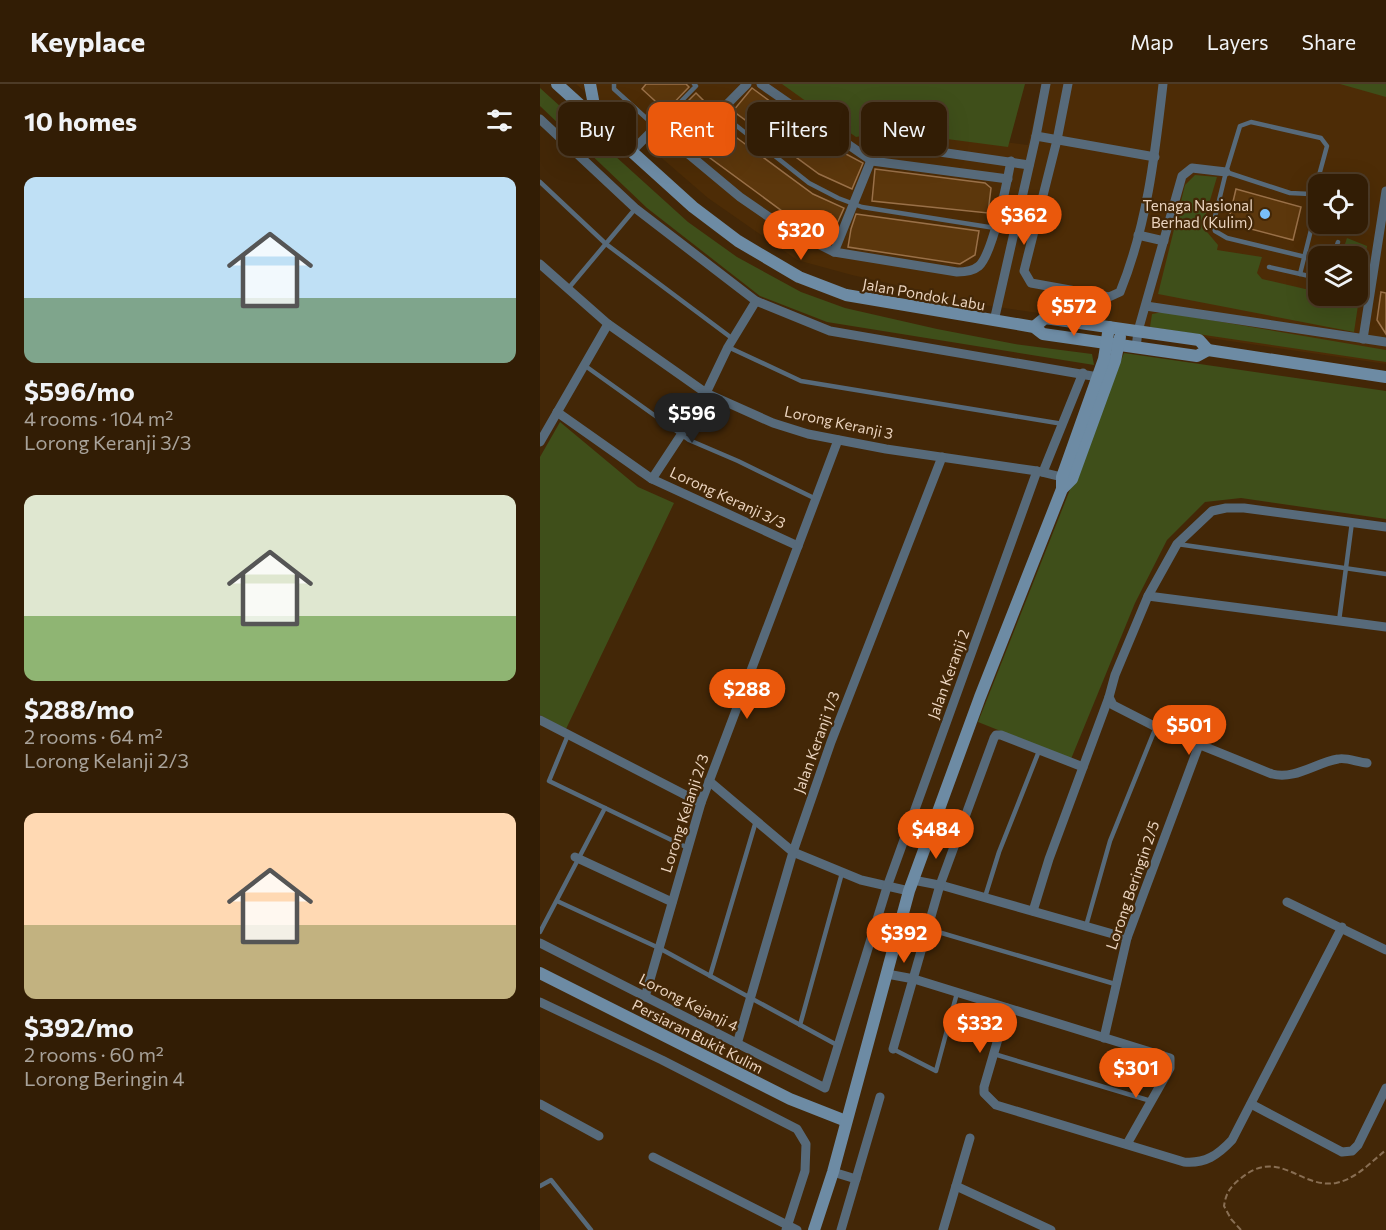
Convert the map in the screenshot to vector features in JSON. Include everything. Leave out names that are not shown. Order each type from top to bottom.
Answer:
[{"type":"street","name":"Jalan Pondok Labu","points":[[556,84],[576,102]]},
{"type":"street","points":[[590,84],[593,102]]},
{"type":"street","points":[[729,102],[747,84]]},
{"type":"street","points":[[761,84],[872,161],[1008,178]]},
{"type":"street","points":[[994,321],[1046,84]]},
{"type":"street","points":[[1068,84],[1057,140],[1024,271],[1031,283],[1109,297],[1120,292],[1138,235],[1155,157],[1163,84]]},
{"type":"street","points":[[540,119],[635,208],[756,301],[830,331],[1098,377]]},
{"type":"street","points":[[636,147],[648,135]]},
{"type":"street","points":[[1036,136],[1155,157]]},
{"type":"street","points":[[834,252],[878,143],[1029,165]]},
{"type":"street","name":"Jalan Pondok Labu","points":[[636,156],[693,207],[738,241],[800,277],[846,295],[1034,327],[1043,334],[1197,356],[1208,350],[1199,340],[1045,318],[1034,327]]},
{"type":"street","name":"Jalan Pondok Labu","points":[[689,156],[740,197],[782,226],[834,252],[957,272],[969,271],[978,267],[985,259],[1011,161]]},
{"type":"street","points":[[1136,348],[1138,331],[1182,176],[1192,168],[1226,172]]},
{"type":"street","points":[[1363,339],[1383,232],[1386,191]]},
{"type":"street","points":[[1138,235],[1164,241]]},
{"type":"street","name":"Lorong Keranji 3","points":[[540,264],[608,324],[705,393],[773,423],[838,440],[1040,472],[1065,482]]},
{"type":"street","points":[[652,479],[681,435],[730,343],[756,301]]},
{"type":"street","points":[[1146,306],[1386,342]]},
{"type":"street","points":[[540,442],[608,324]]},
{"type":"street","points":[[1065,482],[1104,359],[1112,344],[1115,328]]},
{"type":"street","points":[[814,1230],[833,1172],[911,885],[980,697],[1115,361],[1112,344]]},
{"type":"street","points":[[1208,350],[1386,377]]},
{"type":"street","name":"Jalan Keranji 2","points":[[825,1089],[887,887],[1040,472],[1083,373]]},
{"type":"street","name":"Lorong Keranji 3/3","points":[[557,412],[652,479],[798,546]]},
{"type":"street","name":"Lorong Kelanji 2/3","points":[[645,997],[700,803],[838,440]]},
{"type":"street","name":"Jalan Keranji 1/3","points":[[737,1044],[793,852],[831,742],[942,457]]},
{"type":"street","points":[[1033,911],[1049,859],[1115,675],[1148,596],[1177,544],[1212,510],[1226,508],[1244,508],[1386,527]]},
{"type":"street","points":[[1148,596],[1386,627]]},
{"type":"street","points":[[1109,697],[1113,705],[1156,727],[1272,774],[1284,777],[1294,775],[1319,764],[1341,758],[1366,763]]},
{"type":"street","points":[[540,720],[700,803]]},
{"type":"street","points":[[893,1049],[940,885],[996,735],[1083,767]]},
{"type":"street","name":"Lorong Beringin 2/5","points":[[1104,1038],[1127,938],[1199,745]]},
{"type":"street","points":[[709,781],[793,852],[842,873],[887,887],[940,885],[1127,938]]},
{"type":"street","points":[[577,858],[672,902]]},
{"type":"street","points":[[1287,902],[1386,950]]},
{"type":"street","points":[[1007,1008],[984,1093],[991,1102],[1184,1162],[1192,1163],[1211,1159],[1232,1140],[1342,927]]},
{"type":"street","name":"Lorong Kejanji 4","points":[[540,943],[825,1089]]},
{"type":"street","name":"Persiaran Bukit Kulim","points":[[540,973],[790,1099],[846,1121]]},
{"type":"street","points":[[887,974],[914,979],[1170,1058],[1170,1068],[1127,1144]]},
{"type":"street","points":[[540,1002],[797,1128],[806,1144],[805,1171],[790,1228],[653,1157]]},
{"type":"street","points":[[1251,1104],[1342,1152],[1352,1151],[1358,1145],[1386,1088]]},
{"type":"street","points":[[841,1230],[880,1097]]},
{"type":"street","points":[[540,1104],[599,1136]]},
{"type":"street","points":[[943,1230],[970,1138]]},
{"type":"street","points":[[833,1172],[856,1179]]},
{"type":"street","points":[[956,1185],[1051,1230]]},
{"type":"lane","points":[[614,84],[614,89],[648,120]]},
{"type":"lane","points":[[680,102],[696,86],[694,84]]},
{"type":"lane","points":[[1226,172],[1290,193],[1310,194],[1318,179],[1327,146],[1326,142],[1321,138],[1251,122],[1238,129],[1226,172],[1214,215],[1215,231],[1227,238],[1308,258]]},
{"type":"lane","points":[[735,125],[809,183],[853,204],[995,228]]},
{"type":"lane","points":[[540,182],[606,244],[730,343],[801,381],[1062,424]]},
{"type":"lane","points":[[567,290],[635,208]]},
{"type":"lane","points":[[1300,274],[1310,234]]},
{"type":"lane","points":[[1337,246],[1338,242]]},
{"type":"lane","points":[[1269,267],[1308,276]]},
{"type":"lane","points":[[584,365],[681,435],[816,499]]},
{"type":"lane","points":[[1339,622],[1352,522]]},
{"type":"lane","points":[[1177,544],[1386,574]]},
{"type":"lane","points":[[1086,926],[1110,842],[1156,727]]},
{"type":"lane","points":[[568,735],[549,781],[688,848]]},
{"type":"lane","points":[[985,898],[999,852],[1039,751]]},
{"type":"lane","points":[[540,932],[604,808]]},
{"type":"lane","points":[[710,976],[756,820]]},
{"type":"lane","points":[[800,1025],[842,873]]},
{"type":"lane","points":[[557,901],[659,948],[838,1046]]},
{"type":"lane","points":[[928,929],[1116,984]]},
{"type":"lane","points":[[893,1049],[936,1071],[957,993]]},
{"type":"lane","points":[[994,1054],[1151,1101]]},
{"type":"lane","points":[[540,1186],[550,1180],[591,1230]]},
{"type":"path","points":[[1241,1230],[1231,1219],[1224,1206],[1226,1195],[1244,1175],[1257,1168],[1276,1166],[1320,1183],[1334,1183],[1346,1180],[1362,1171],[1386,1150]]},
{"type":"shaded area","points":[[576,84],[810,84],[835,102],[747,102],[747,156],[849,156],[849,112],[861,121],[861,156],[947,156],[947,135],[1028,145],[1042,84],[1386,84],[1386,364],[984,305],[797,260],[708,198],[659,156],[735,156],[735,102],[648,102],[648,146],[636,136],[636,102],[597,102]]},
{"type":"green space","points":[[782,84],[1025,84],[1008,147],[947,139],[947,102],[861,102],[861,136],[856,137],[849,132],[849,102],[807,102]]},
{"type":"green space","points":[[1340,84],[1386,84],[1386,97]]},
{"type":"green space","points":[[540,88],[558,104],[558,123],[540,106]]},
{"type":"green space","points":[[592,156],[615,156],[688,222],[737,257],[801,292],[845,308],[937,329],[1015,344],[1092,354],[1094,365],[827,322],[760,296],[647,208]]},
{"type":"green space","points":[[1195,175],[1217,177],[1205,217],[1207,232],[1218,245],[1217,250],[1262,257],[1257,273],[1262,279],[1308,290],[1308,306],[1358,306],[1354,332],[1158,294],[1185,185]]},
{"type":"green space","points":[[1347,238],[1367,246],[1344,246]]},
{"type":"green space","points":[[1163,312],[1386,350],[1386,362],[1150,327],[1152,314]]},
{"type":"green space","points":[[1124,353],[1386,391],[1386,519],[1241,498],[1205,502],[1167,540],[1135,603],[1071,759],[978,722]]},
{"type":"green space","points":[[560,422],[638,487],[674,503],[566,729],[540,715],[540,457]]},
{"type":"building","points":[[646,84],[686,84],[689,87],[675,102],[656,102],[642,89]]},
{"type":"building","points":[[752,88],[771,102],[747,102],[747,121],[735,112],[735,109]]},
{"type":"building","points":[[696,93],[705,102],[687,102]]},
{"type":"building","points":[[735,137],[747,145],[747,156],[761,156],[813,194],[844,208],[830,239],[797,222],[707,156],[735,156]]},
{"type":"building","points":[[794,156],[849,156],[863,163],[852,189],[819,174]]},
{"type":"building","points":[[875,169],[985,183],[991,188],[988,213],[872,201]]},
{"type":"building","name":"Tenaga Nasional Berhad (Kulim)","points":[[1236,189],[1301,207],[1293,240],[1228,223]]},
{"type":"building","points":[[856,214],[979,231],[975,255],[960,264],[848,247]]},
{"type":"building","points":[[1381,292],[1386,293],[1386,334],[1377,320]]},
{"type":"place","name":"Tenaga Nasional Berhad (Kulim)","points":[[1265,214]]}]
